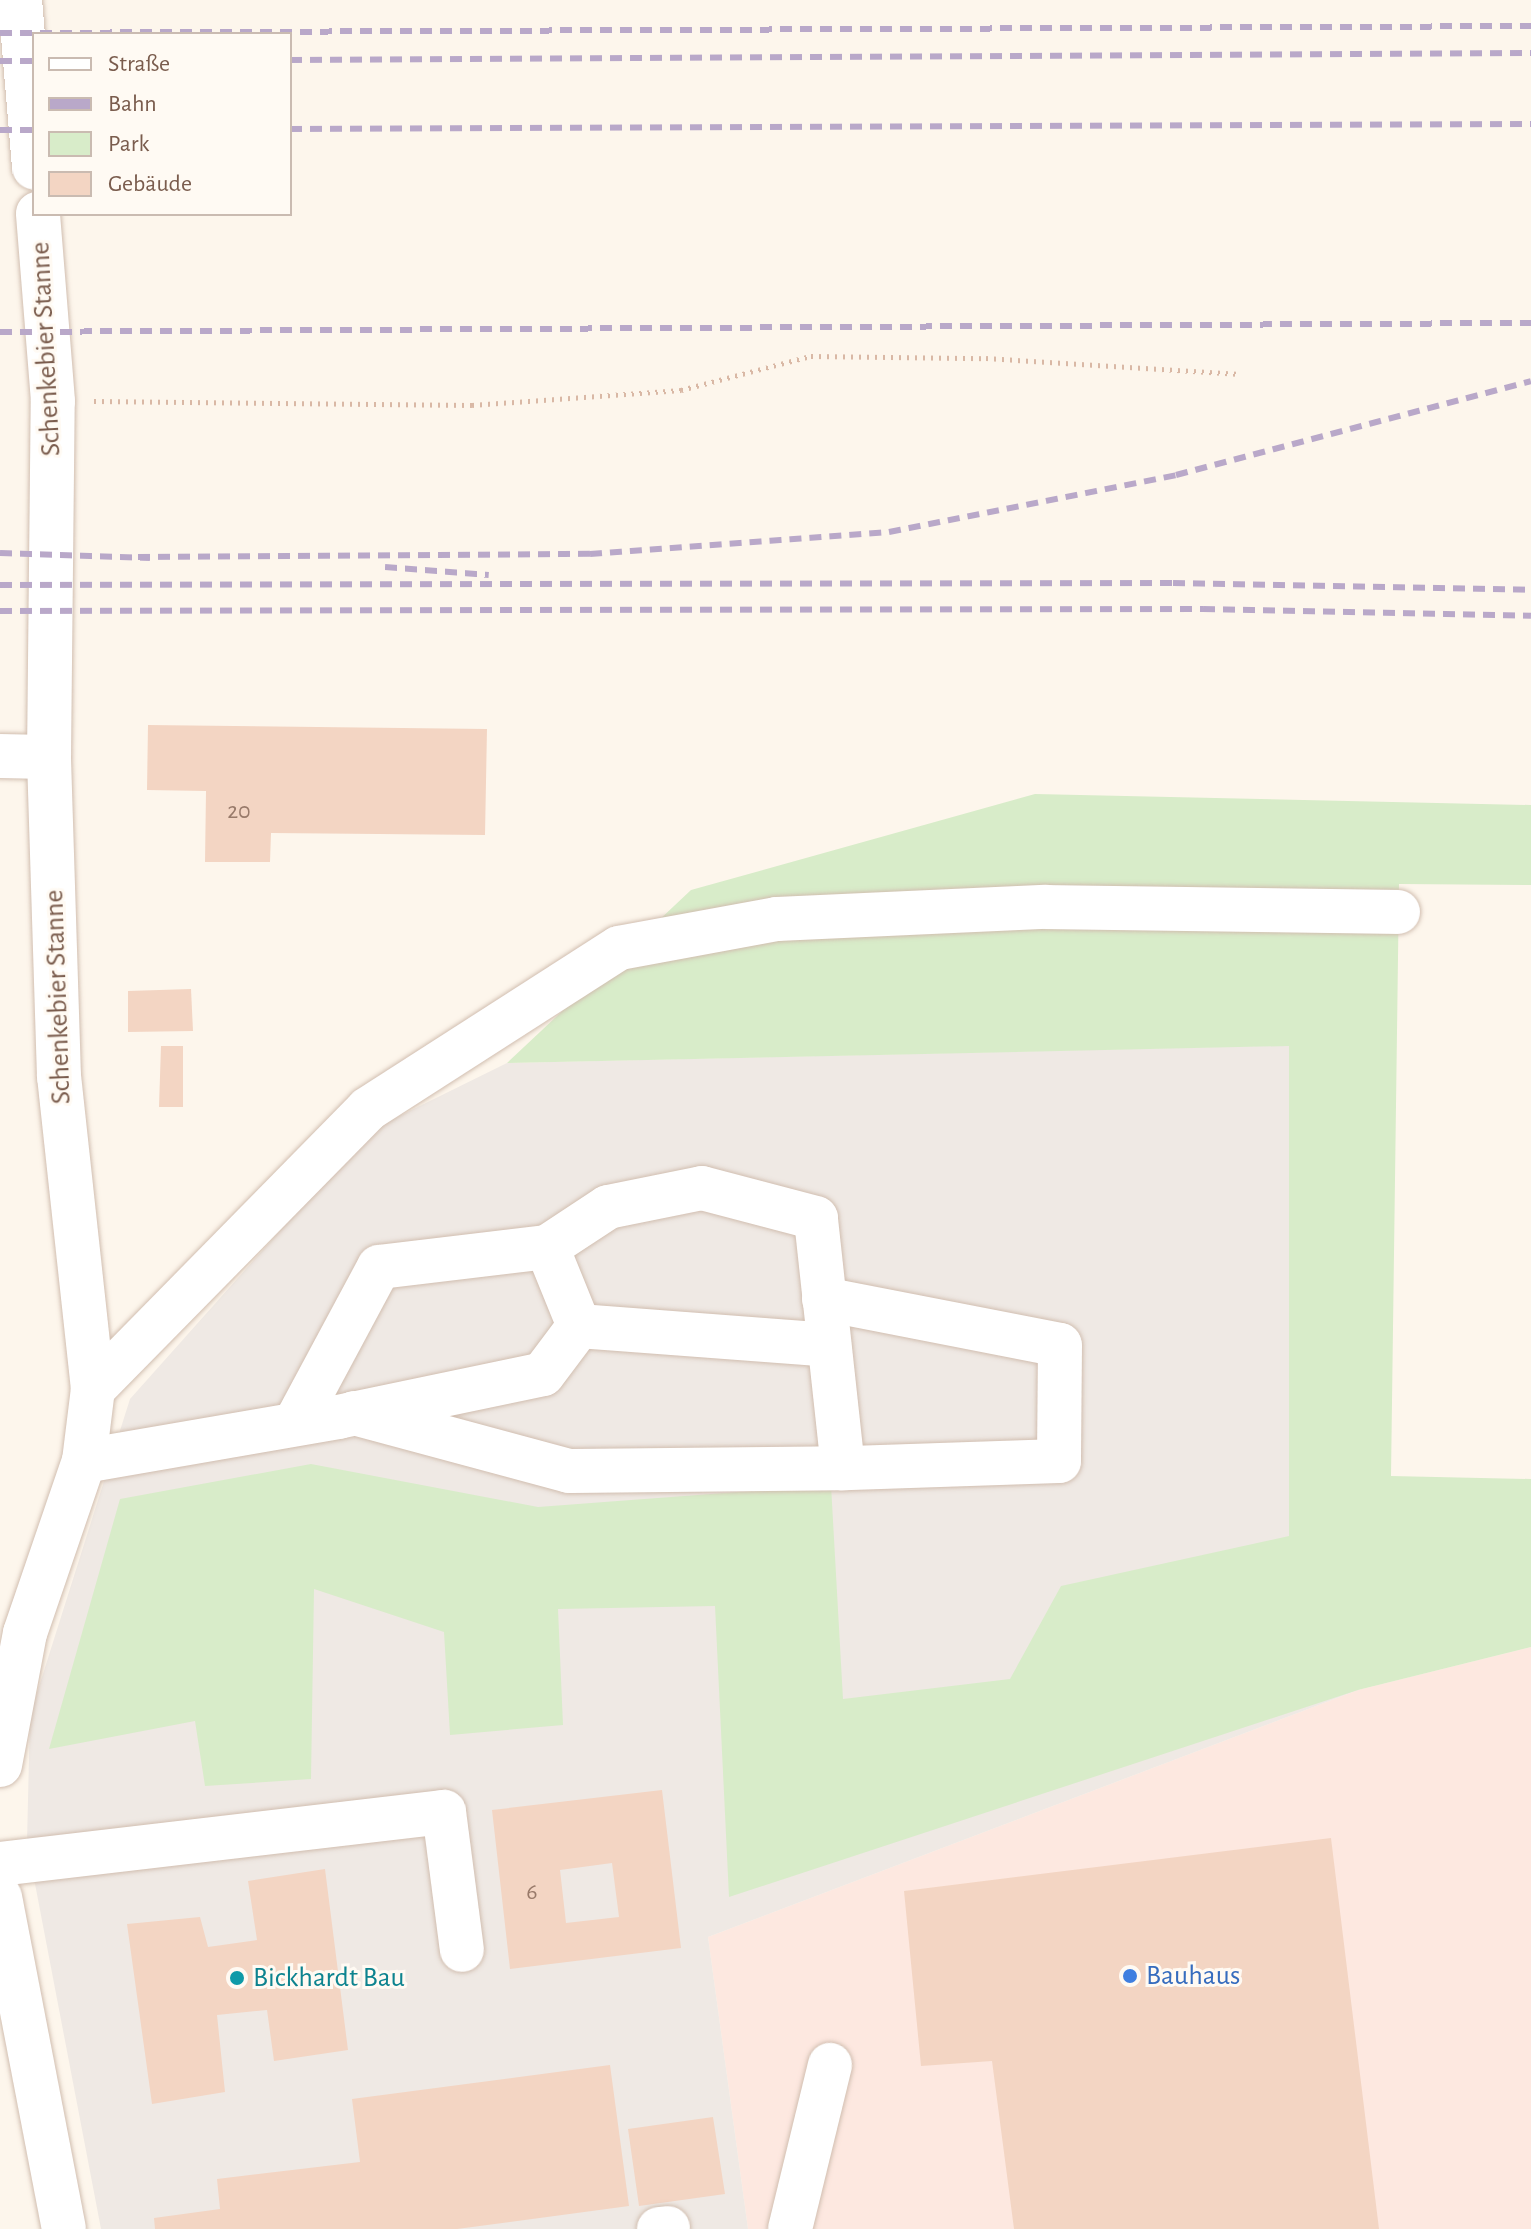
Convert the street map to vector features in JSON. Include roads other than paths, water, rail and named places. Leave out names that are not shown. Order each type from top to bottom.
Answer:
[{"type":"street","points":[[20,0],[32,143]]},
{"type":"street","name":"Schenkebier Stanne","points":[[0,1765],[25,1633],[84,1461],[93,1389],[59,1077],[49,757],[53,401],[38,216]]},
{"type":"street","points":[[0,756],[49,757]]},
{"type":"street","points":[[93,1389],[368,1109],[619,948],[793,918],[1046,907],[1398,912]]},
{"type":"street","points":[[296,1422],[379,1267],[547,1247],[608,1207],[702,1188],[816,1218],[843,1468]]},
{"type":"street","points":[[547,1247],[579,1326]]},
{"type":"street","points":[[354,1413],[569,1471],[843,1468],[1059,1461],[1060,1345],[824,1299]]},
{"type":"street","points":[[579,1326],[829,1345]]},
{"type":"street","points":[[84,1461],[354,1413],[543,1374],[579,1326]]},
{"type":"street","points":[[0,1864],[444,1812],[462,1950]]},
{"type":"street","points":[[0,1897],[64,2229]]},
{"type":"street","points":[[790,2229],[830,2065]]},
{"type":"railway","points":[[219,32],[1531,26]]},
{"type":"railway","points":[[0,33],[32,33]]},
{"type":"railway","points":[[292,60],[1531,53]]},
{"type":"railway","points":[[0,61],[32,61]]},
{"type":"railway","points":[[292,129],[1531,124]]},
{"type":"railway","points":[[0,130],[32,130]]},
{"type":"railway","points":[[0,332],[1531,323]]},
{"type":"railway","points":[[138,557],[590,554],[889,532],[1176,475],[1531,381]]},
{"type":"railway","points":[[0,553],[150,558]]},
{"type":"railway","points":[[385,567],[489,575]]},
{"type":"railway","points":[[0,585],[1173,583],[1531,590]]},
{"type":"railway","points":[[0,611],[1203,609],[1531,616]]},
{"type":"place","name":"Bauhaus","points":[[1130,1976]]},
{"type":"place","name":"Bickhardt Bau","points":[[237,1978]]}]
